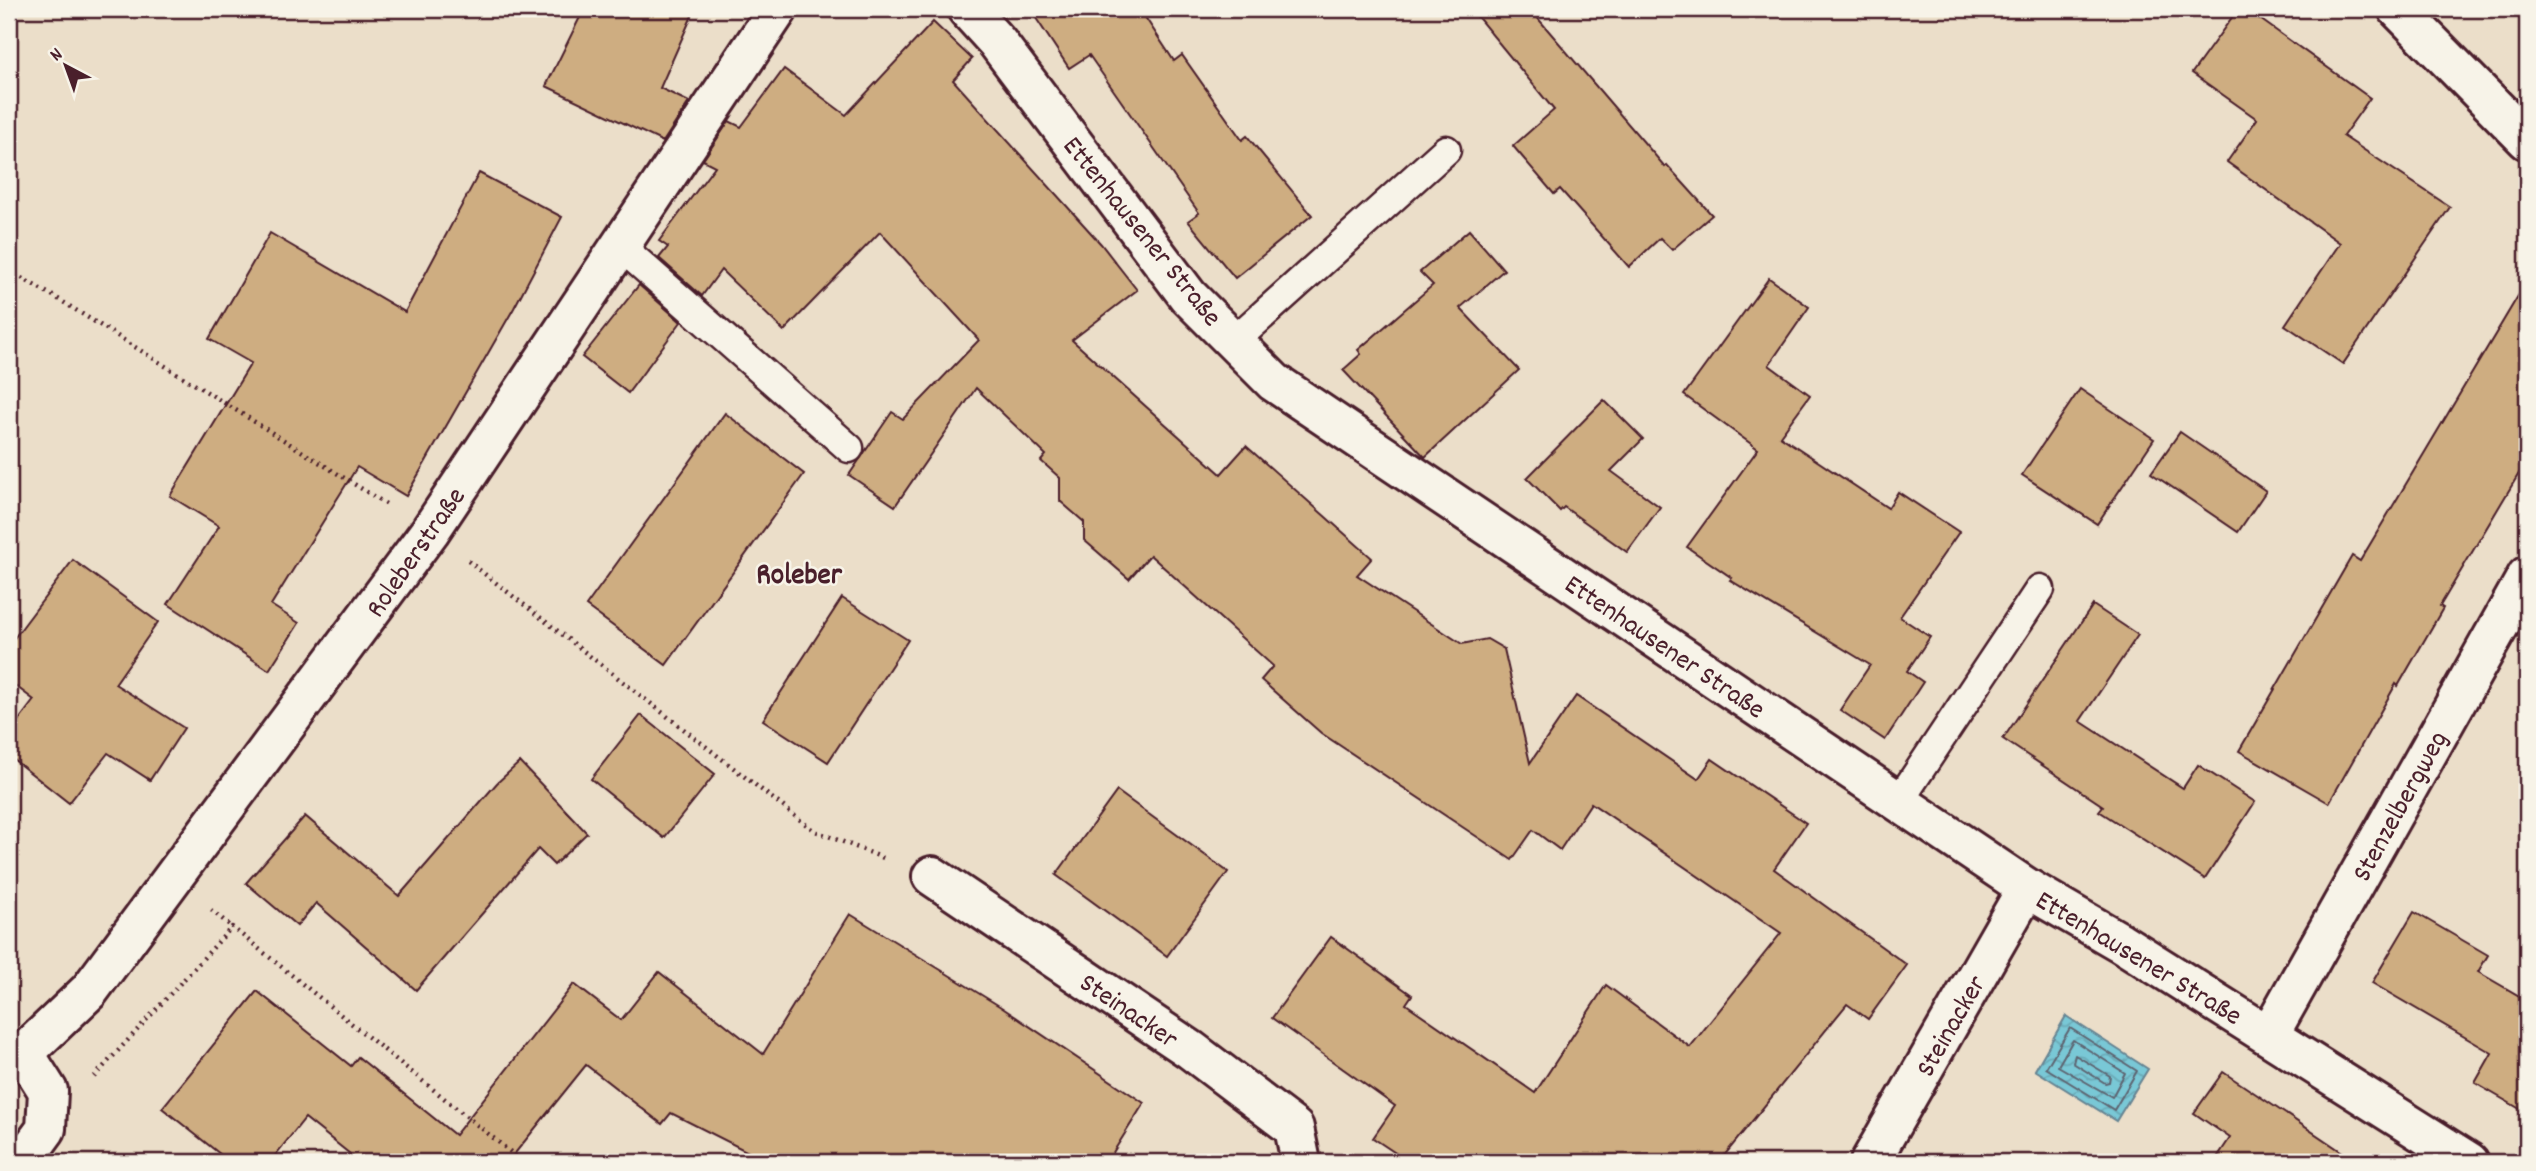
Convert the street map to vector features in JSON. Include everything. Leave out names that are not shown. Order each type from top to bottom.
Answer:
[{"type":"street","name":"Roleberstraße","points":[[16,1057],[89,991],[430,531],[778,9]]},
{"type":"street","name":"Ettenhausener Straße","points":[[967,9],[997,42],[1188,296],[1275,382],[2027,888],[2269,1035],[2469,1162]]},
{"type":"street","points":[[2398,9],[2527,139]]},
{"type":"street","name":"Stenzelbergweg","points":[[2269,1035],[2527,576]]},
{"type":"street","name":"Steinacker","points":[[932,876],[1191,1050],[1294,1128],[1301,1162]]},
{"type":"street","name":"Steinacker","points":[[1870,1162],[2027,888]]},
{"type":"street","points":[[16,1057],[48,1091],[46,1129],[22,1162]]},
{"type":"lane","points":[[1234,341],[1446,150]]},
{"type":"lane","points":[[620,246],[849,448]]},
{"type":"lane","points":[[1899,801],[2040,589]]},
{"type":"path","points":[[9,271],[430,531],[813,830],[932,876]]},
{"type":"path","points":[[46,1129],[232,927],[523,1162]]},
{"type":"water","points":[[2066,1016],[2148,1069],[2116,1121],[2035,1070]]},
{"type":"building","points":[[584,9],[695,9],[660,88],[689,102],[663,142],[546,86]]},
{"type":"building","points":[[1030,9],[1157,9],[1145,17],[1174,61],[1182,55],[1242,140],[1247,136],[1312,215],[1235,278],[1188,221],[1199,213],[1089,55],[1069,68]]},
{"type":"building","points":[[1471,9],[1530,9],[1665,167],[1667,165],[1712,215],[1672,250],[1660,238],[1629,267],[1560,189],[1554,194],[1513,146],[1554,110]]},
{"type":"building","points":[[2238,9],[2246,9],[2370,98],[2343,136],[2450,207],[2343,364],[2285,325],[2340,243],[2227,162],[2257,119],[2192,73]]},
{"type":"building","points":[[933,22],[972,59],[953,80],[1101,244],[1137,290],[1072,340],[1221,474],[1246,446],[1372,558],[1357,575],[1462,644],[1487,639],[1504,649],[1530,763],[1576,696],[1698,779],[1712,759],[1806,823],[1774,869],[1907,965],[1868,1019],[1847,1004],[1719,1162],[1409,1162],[1373,1138],[1395,1106],[1272,1018],[1331,937],[1412,995],[1406,1004],[1535,1093],[1606,985],[1690,1047],[1781,933],[1591,803],[1560,850],[1533,830],[1512,860],[1321,733],[1261,680],[1273,666],[1150,555],[1129,579],[1084,540],[1084,522],[1060,501],[1060,478],[1041,461],[1046,455],[976,388],[895,506],[849,475],[892,412],[903,419],[979,340],[880,232],[784,331],[721,270],[702,296],[659,258],[668,247],[659,241],[715,166],[703,160],[729,121],[741,127],[784,69],[846,115]]},
{"type":"building","points":[[479,173],[562,217],[514,308],[406,496],[357,467],[271,605],[299,623],[269,670],[168,604],[219,526],[170,496],[251,363],[209,339],[270,233],[405,312]]},
{"type":"building","points":[[1469,230],[1504,270],[1460,308],[1519,370],[1425,457],[1343,370],[1361,354],[1358,350],[1433,285],[1420,272]]},
{"type":"building","points":[[1769,278],[1809,307],[1769,365],[1810,395],[1780,436],[1888,508],[1898,492],[1959,532],[1900,617],[1930,637],[1907,671],[1923,682],[1885,740],[1840,710],[1870,665],[1730,580],[1732,578],[1687,547],[1758,449],[1684,395]]},
{"type":"building","points":[[2527,281],[2527,460],[2440,606],[2443,608],[2398,686],[2396,684],[2329,803],[2239,751],[2352,556],[2360,561]]},
{"type":"building","points":[[639,285],[681,322],[628,393],[582,357]]},
{"type":"building","points":[[2080,389],[2154,439],[2097,524],[2022,475]]},
{"type":"building","points":[[1604,400],[1643,439],[1611,471],[1660,507],[1627,552],[1564,507],[1560,511],[1527,478]]},
{"type":"building","points":[[725,413],[804,474],[666,665],[586,606]]},
{"type":"building","points":[[2180,432],[2266,491],[2238,532],[2151,473]]},
{"type":"building","points":[[73,560],[158,622],[115,684],[184,728],[150,780],[108,753],[69,803],[9,756],[9,733],[34,700],[9,681],[9,645]]},
{"type":"building","points":[[842,598],[908,640],[828,762],[763,720]]},
{"type":"building","points":[[2093,605],[2138,635],[2080,721],[2183,788],[2198,765],[2255,802],[2205,879],[2099,811],[2103,806],[2003,739]]},
{"type":"building","points":[[641,715],[715,774],[664,838],[591,779]]},
{"type":"building","points":[[520,762],[587,833],[554,865],[538,849],[416,990],[316,903],[297,926],[246,883],[305,816],[399,896],[497,783]]},
{"type":"building","points":[[1117,791],[1228,872],[1167,956],[1056,875]]},
{"type":"building","points":[[2414,912],[2488,955],[2478,972],[2523,998],[2527,990],[2527,1113],[2475,1083],[2492,1053],[2372,983]]},
{"type":"building","points":[[850,914],[1001,1007],[1144,1103],[1107,1162],[768,1162],[671,1113],[662,1124],[586,1065],[508,1162],[360,1162],[305,1118],[270,1162],[230,1162],[162,1108],[257,991],[351,1066],[358,1057],[455,1135],[574,984],[621,1020],[659,972],[763,1054]]},
{"type":"building","points":[[2223,1072],[2357,1162],[2214,1162],[2230,1138],[2194,1113]]},
{"type":"district","name":"Roleber","points":[[799,573]]}]
